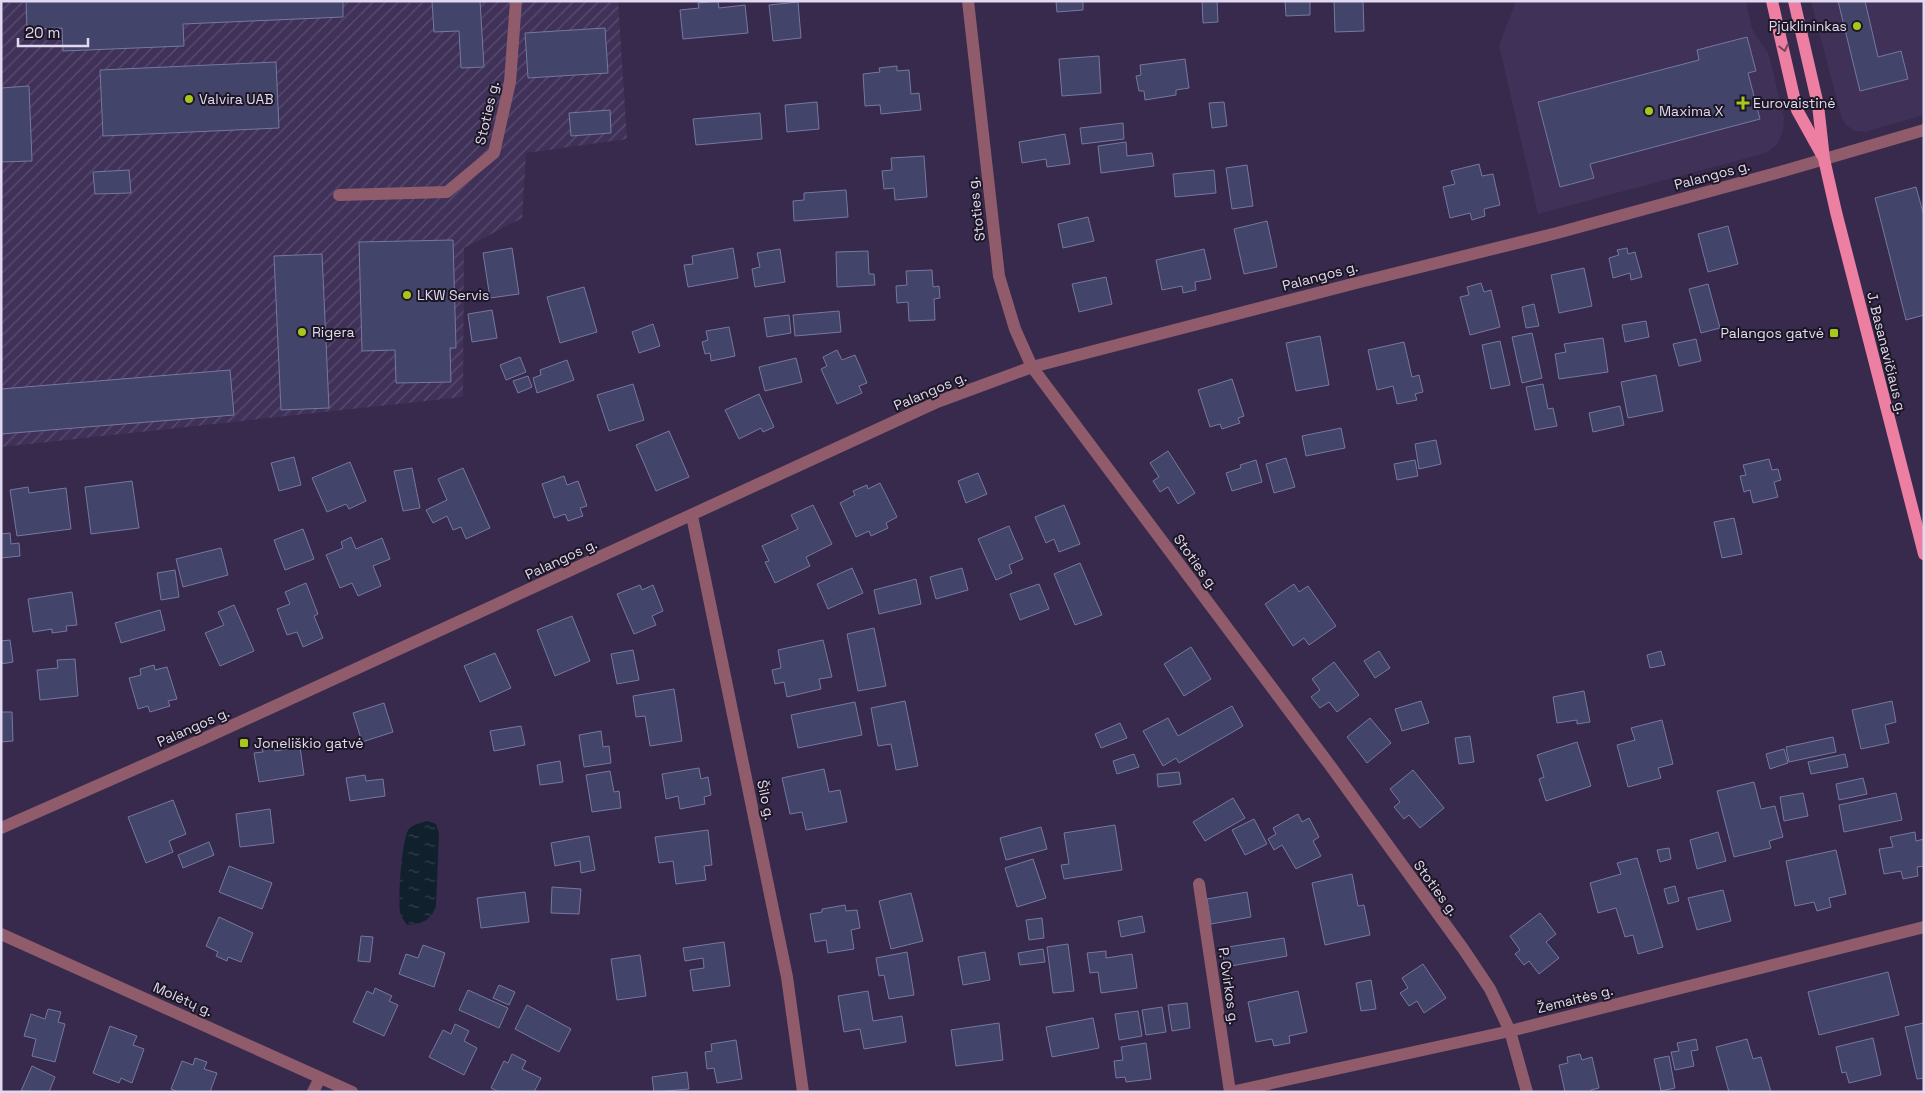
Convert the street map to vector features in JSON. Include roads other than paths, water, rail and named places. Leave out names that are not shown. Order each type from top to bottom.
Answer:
[{"type":"main road","name":"J. Basanavičiaus g.","points":[[1772,1],[1798,110],[1824,159]]},
{"type":"main road","name":"J. Basanavičiaus g.","points":[[1794,1],[1818,106],[1824,159],[1924,554]]},
{"type":"street","name":"Stoties g.","points":[[339,195],[447,192],[494,153],[510,82],[516,1]]},
{"type":"street","name":"Stoties g.","points":[[968,1],[999,276],[1015,329],[1032,367],[1329,764],[1464,950],[1490,990],[1510,1031],[1527,1092]]},
{"type":"street","name":"Palangos g.","points":[[1,828],[203,739],[937,402],[1032,367],[1356,282],[1566,230],[1924,130]]},
{"type":"street","name":"Šilo g.","points":[[692,516],[787,977],[803,1092]]},
{"type":"street","name":"P. Cvirkos g.","points":[[1199,884],[1230,1092]]},
{"type":"street","name":"Žemaitės g.","points":[[1230,1092],[1510,1031],[1924,927]]},
{"type":"street","name":"Molėtų g.","points":[[1,934],[352,1092]]},
{"type":"street","points":[[313,1092],[320,1078]]},
{"type":"water","points":[[427,821],[436,824],[439,833],[436,906],[425,921],[407,925],[401,916],[400,908],[404,844],[409,829]]},
{"type":"place","name":"Pjūklininkas","points":[[1857,26]]},
{"type":"place","name":"Valvira UAB","points":[[189,99]]},
{"type":"place","name":"Eurovaistinė","points":[[1743,103]]},
{"type":"place","name":"Maxima X","points":[[1649,111]]},
{"type":"place","name":"LKW Servis","points":[[407,295]]},
{"type":"place","name":"Rigera","points":[[302,332]]},
{"type":"place","name":"Palangos gatvė","points":[[1834,333]]},
{"type":"place","name":"Joneliškio gatvė","points":[[244,743]]}]
